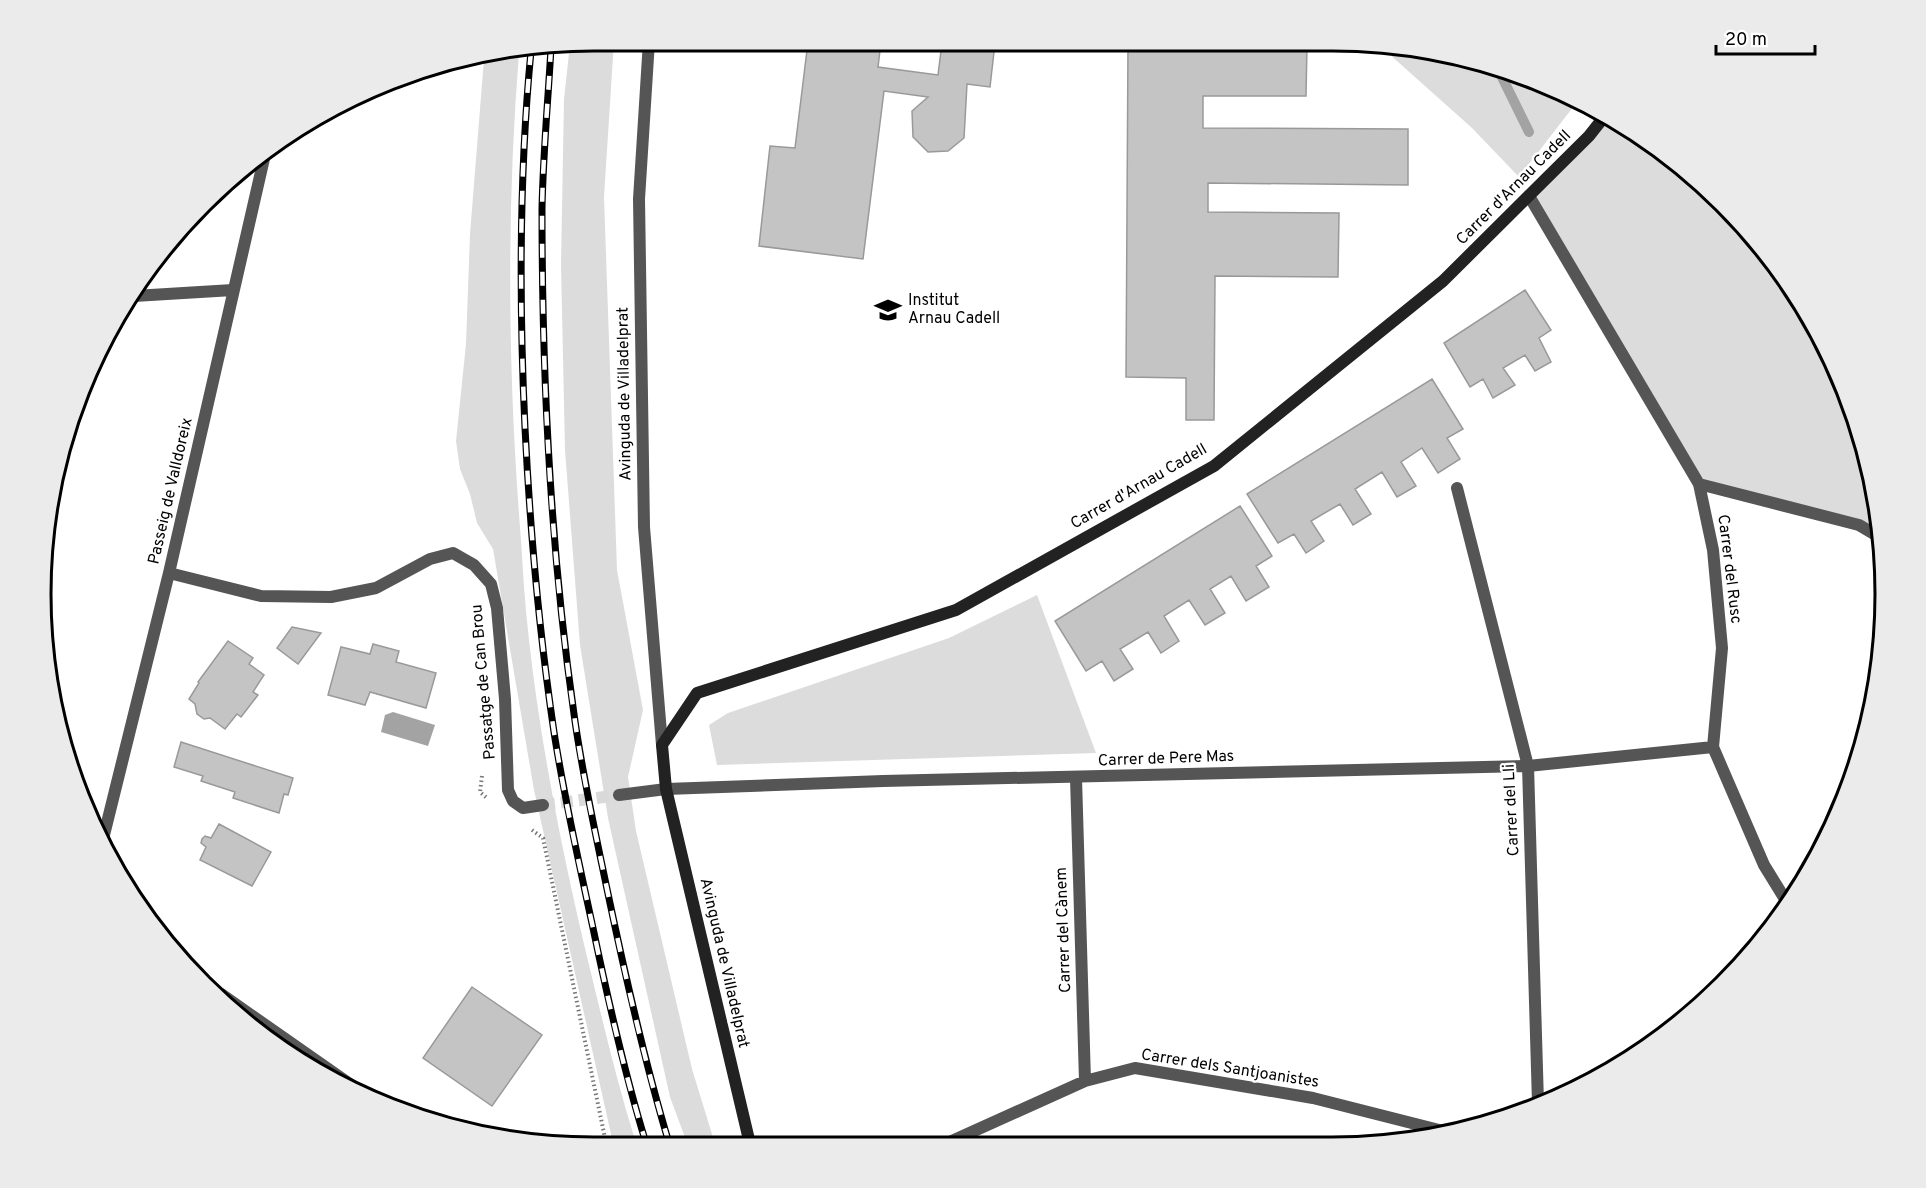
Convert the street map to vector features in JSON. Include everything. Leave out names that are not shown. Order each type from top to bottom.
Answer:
[{"type":"street","name":"Avinguda de Villadelprat","points":[[648,51],[639,199],[644,527],[662,745]]},
{"type":"street","name":"Carrer d'Arnau Cadell","points":[[662,745],[697,693],[956,610],[1214,466],[1443,281],[1589,136],[1600,122]]},
{"type":"street","name":"Passeig de Valldoreix","points":[[105,830],[169,573],[263,163]]},
{"type":"street","name":"Carrer del Rusc","points":[[1529,196],[1699,484],[1713,550],[1722,648],[1713,747],[1764,865],[1783,896]]},
{"type":"street","points":[[141,296],[233,290]]},
{"type":"street","points":[[1699,484],[1859,525],[1871,532]]},
{"type":"street","name":"Carrer del Lli","points":[[1457,488],[1528,766],[1538,1097]]},
{"type":"street","name":"Passatge de Can Brou","points":[[169,573],[261,596],[332,597],[376,588],[430,559],[453,553],[474,565],[491,584],[497,608],[505,699],[508,790],[513,801],[523,808],[543,805]]},
{"type":"street","points":[[662,745],[666,789]]},
{"type":"street","name":"Carrer de Pere Mas","points":[[619,795],[666,789],[883,781],[1528,766],[1713,747]]},
{"type":"street","name":"Carrer del Cànem","points":[[1076,778],[1085,1082]]},
{"type":"street","name":"Avinguda de Villadelprat","points":[[666,789],[748,1137]]},
{"type":"street","points":[[256,1019],[308,1055]]},
{"type":"street","name":"Carrer dels Santjoanistes","points":[[959,1137],[1085,1082],[1135,1068],[1313,1098],[1431,1128]]},
{"type":"path","points":[[489,799],[480,792],[485,762],[507,766]]},
{"type":"path","points":[[525,825],[543,838],[605,1137]]},
{"type":"shaded area","points":[[613,51],[604,197],[617,570],[643,710],[628,777],[636,831],[692,1069],[713,1137],[685,1137],[670,1097],[608,818],[580,645],[565,450],[561,265],[564,99],[569,52]]},
{"type":"shaded area","points":[[1390,54],[1438,61],[1473,70],[1540,92],[1573,107],[1519,177],[1472,128]]},
{"type":"shaded area","points":[[519,57],[512,175],[510,296],[513,418],[528,628],[546,761],[570,882],[610,1052],[634,1137],[612,1137],[534,790],[493,549],[477,523],[470,494],[460,469],[456,441],[466,344],[470,234],[484,62]]},
{"type":"shaded area","points":[[1600,122],[1663,163],[1716,210],[1763,263],[1783,292],[1819,354],[1834,386],[1856,453],[1865,488],[1871,535],[1699,484],[1529,196]]},
{"type":"shaded area","points":[[1037,595],[1096,753],[717,765],[709,725],[728,713],[949,638]]},
{"type":"shaded area","points":[[393,712],[435,725],[428,746],[381,732],[385,715]]},
{"type":"building","points":[[807,51],[880,51],[878,67],[938,75],[941,51],[994,51],[990,87],[967,84],[964,138],[948,151],[928,152],[913,137],[912,111],[928,97],[884,91],[863,259],[759,246],[770,146],[795,148]]},
{"type":"building","points":[[1128,51],[1307,51],[1306,96],[1203,96],[1203,128],[1408,129],[1408,185],[1208,183],[1208,212],[1339,213],[1338,277],[1215,276],[1214,420],[1186,420],[1186,378],[1126,377]]},
{"type":"building","points":[[1525,290],[1551,330],[1539,338],[1551,362],[1535,371],[1525,355],[1503,368],[1515,385],[1493,398],[1483,379],[1470,387],[1444,343]]},
{"type":"building","points":[[1432,379],[1463,429],[1447,438],[1460,459],[1438,473],[1422,448],[1401,462],[1416,486],[1397,497],[1382,472],[1355,489],[1371,514],[1353,525],[1340,504],[1311,521],[1324,541],[1306,553],[1294,534],[1278,543],[1247,494]]},
{"type":"building","points":[[1240,506],[1272,556],[1256,566],[1269,587],[1246,601],[1231,576],[1210,589],[1225,613],[1205,625],[1189,600],[1164,616],[1179,641],[1161,653],[1148,632],[1120,649],[1133,669],[1114,681],[1102,661],[1086,671],[1055,621]]},
{"type":"building","points":[[292,627],[321,633],[298,664],[277,648]]},
{"type":"building","points":[[228,641],[253,658],[249,664],[264,675],[253,692],[258,695],[241,717],[237,714],[225,729],[210,718],[204,719],[197,714],[195,704],[189,699],[198,682]]},
{"type":"building","points":[[373,644],[399,651],[396,662],[436,673],[426,708],[370,692],[365,705],[328,695],[341,647],[370,654]]},
{"type":"building","points":[[181,742],[293,778],[288,795],[284,794],[279,813],[233,798],[235,792],[201,781],[203,776],[174,767]]},
{"type":"building","points":[[219,824],[271,852],[252,886],[200,860],[206,847],[201,843],[202,839],[205,836],[211,838]]},
{"type":"building","points":[[472,987],[542,1035],[492,1106],[423,1058]]},
{"type":"waterway","points":[[1503,79],[1529,132]]},
{"type":"tunnel","points":[[543,805],[619,795]]},
{"type":"railway","points":[[551,53],[544,148],[542,272],[549,462],[559,588],[574,714],[589,802],[635,1017],[667,1137]]},
{"type":"railway","points":[[531,55],[524,145],[521,239],[523,381],[532,542],[549,694],[562,781],[617,1036],[644,1137]]},
{"type":"place","name":"Institut Arnau Cadell","points":[[888,310]]}]
